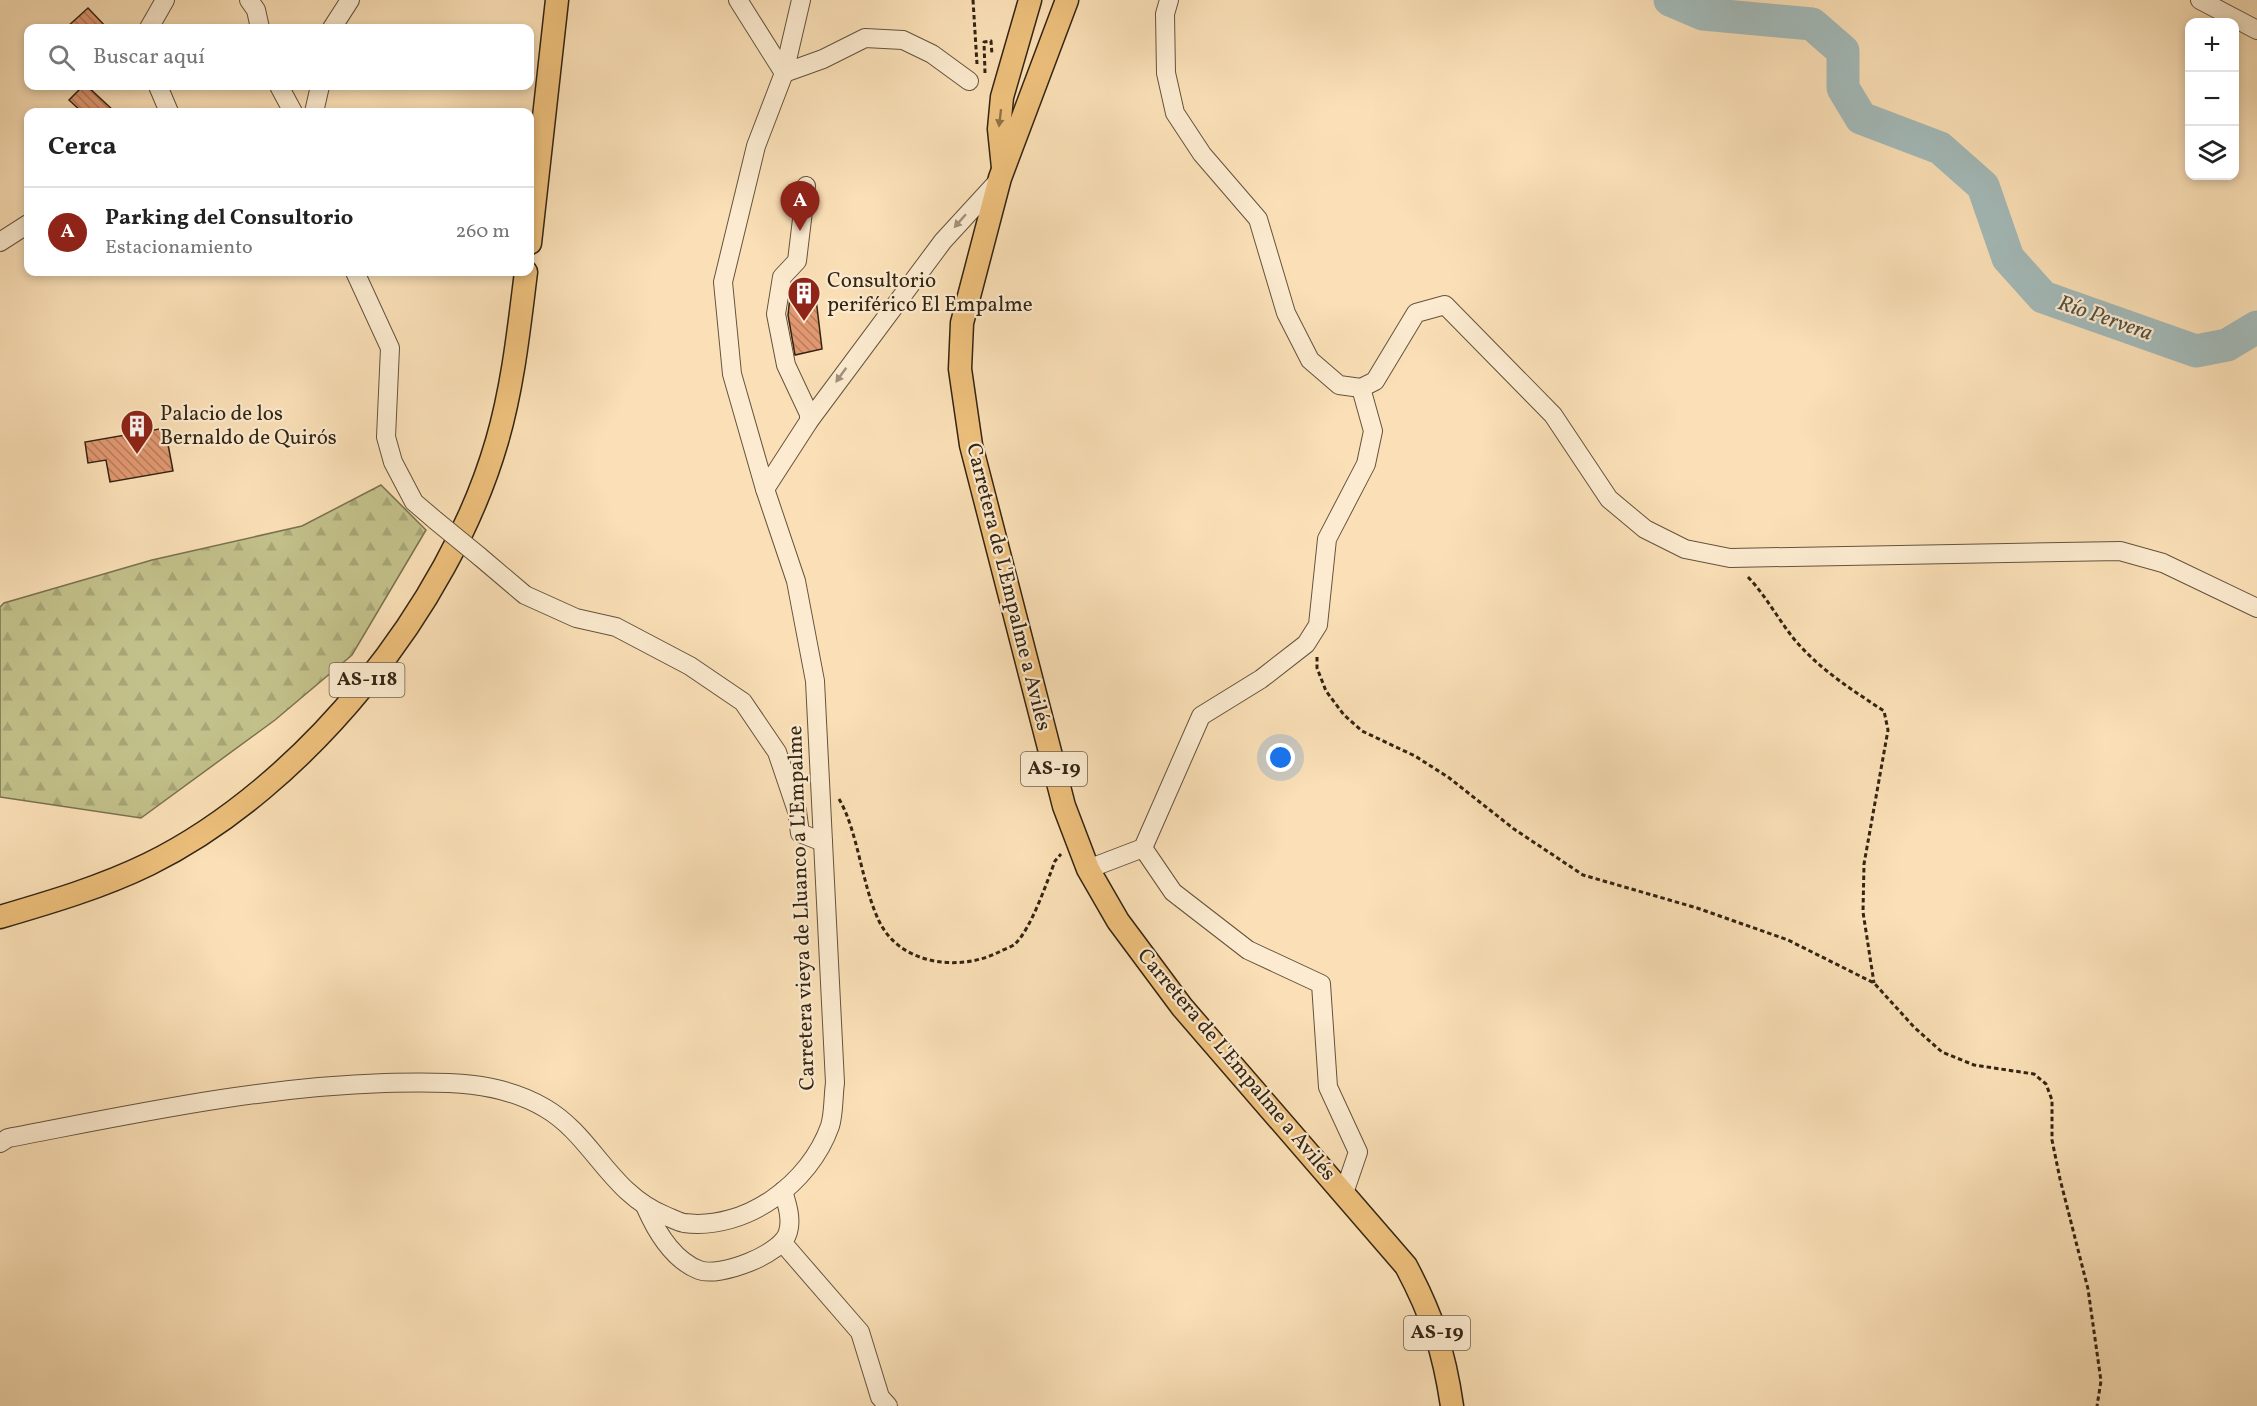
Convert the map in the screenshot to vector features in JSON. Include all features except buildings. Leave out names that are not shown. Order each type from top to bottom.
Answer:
[{"type":"main road","points":[[534,207],[557,0]]},
{"type":"main road","points":[[1002,175],[999,129],[1002,97],[1029,0]]},
{"type":"main road","points":[[1020,32],[1038,0]]},
{"type":"main road","points":[[1023,122],[1019,94],[1045,16],[1054,0]]},
{"type":"main road","name":"Carretera de L'Empalme a Avilés","points":[[1067,0],[1002,175],[962,322],[960,369],[970,445],[1061,795],[1088,869],[1118,921],[1182,1007],[1406,1266],[1427,1306],[1442,1346],[1452,1406]]},
{"type":"main road","name":"AS-118","points":[[0,917],[95,887],[159,858],[256,796],[290,766],[344,710],[390,652],[429,593],[470,514],[497,441],[517,345],[526,276]]},
{"type":"street","points":[[151,24],[165,0]]},
{"type":"street","points":[[249,0],[256,10],[259,24]]},
{"type":"street","points":[[335,24],[350,0]]},
{"type":"street","points":[[738,0],[784,73],[823,59],[865,38],[903,40],[933,54],[969,81]]},
{"type":"street","name":"Carretera vieya de Lluanco a L'Empalme","points":[[0,1143],[8,1138],[264,1091],[353,1084],[444,1082],[497,1088],[545,1108],[577,1134],[606,1172],[646,1208],[683,1223],[729,1220],[763,1205],[783,1191],[816,1158],[831,1124],[835,1083],[815,681],[796,581],[765,489],[732,374],[723,282],[756,146],[784,73],[801,0]]},
{"type":"street","points":[[1168,0],[1165,14],[1166,73],[1175,113],[1202,154],[1258,219],[1286,313],[1310,360],[1339,385],[1361,388],[1375,381],[1416,314],[1445,305],[1553,415],[1609,499],[1645,529],[1685,549],[1730,558],[2120,551],[2163,563],[2257,608]]},
{"type":"street","points":[[2200,0],[2257,30]]},
{"type":"street","points":[[160,90],[168,108]]},
{"type":"street","points":[[281,90],[291,108]]},
{"type":"street","points":[[315,108],[319,90]]},
{"type":"street","points":[[765,489],[808,422],[943,241],[1002,175]]},
{"type":"street","points":[[806,186],[797,261],[782,277],[776,314],[786,365],[808,414],[808,422]]},
{"type":"street","points":[[0,242],[24,227]]},
{"type":"street","points":[[357,276],[390,348],[386,437],[393,462],[414,502],[525,595],[576,618],[616,627],[690,666],[743,702],[777,752],[797,811],[800,833],[823,842]]},
{"type":"street","points":[[1088,869],[1143,848],[1201,716],[1261,680],[1306,644],[1318,625],[1327,539],[1366,464],[1373,431],[1361,388]]},
{"type":"street","points":[[1143,848],[1173,892],[1182,900],[1248,950],[1321,984],[1328,1087],[1358,1152],[1344,1193]]},
{"type":"street","points":[[646,1208],[655,1228],[678,1258],[701,1271],[744,1265],[779,1247],[788,1233],[789,1213],[783,1191]]},
{"type":"street","points":[[782,1242],[860,1332],[880,1397],[888,1406]]},
{"type":"path","points":[[1730,558],[1766,596],[1794,639],[1824,670],[1884,711],[1888,730],[1864,864],[1863,912],[1874,984]]},
{"type":"path","points":[[1318,625],[1317,668],[1326,691],[1344,715],[1362,731],[1415,756],[1448,777],[1514,829],[1583,875],[1697,908],[1788,940],[1874,984],[1914,1027],[1942,1052],[1974,1065],[2034,1074],[2046,1084],[2052,1100],[2052,1140],[2056,1160],[2088,1289],[2101,1381],[2097,1406]]},
{"type":"path","points":[[836,793],[879,921],[893,942],[918,958],[943,964],[987,958],[1016,944],[1033,914],[1055,861],[1076,837]]},
{"type":"green space","points":[[381,485],[426,530],[352,655],[275,720],[141,818],[0,797],[0,607],[4,603],[152,560],[302,526]]},
{"type":"waterway","name":"Río Pervera","points":[[1670,0],[1703,14],[1812,24],[1843,51],[1843,88],[1861,118],[1940,148],[1983,186],[2008,258],[2043,297],[2196,351],[2227,345],[2257,327]]},
{"type":"place","name":"Parking del Consultorio","points":[[800,231]]},
{"type":"place","name":"Consultorio periférico El Empalme","points":[[804,322]]},
{"type":"place","name":"Palacio de los Bernaldo de Quirós","points":[[137,455]]}]
